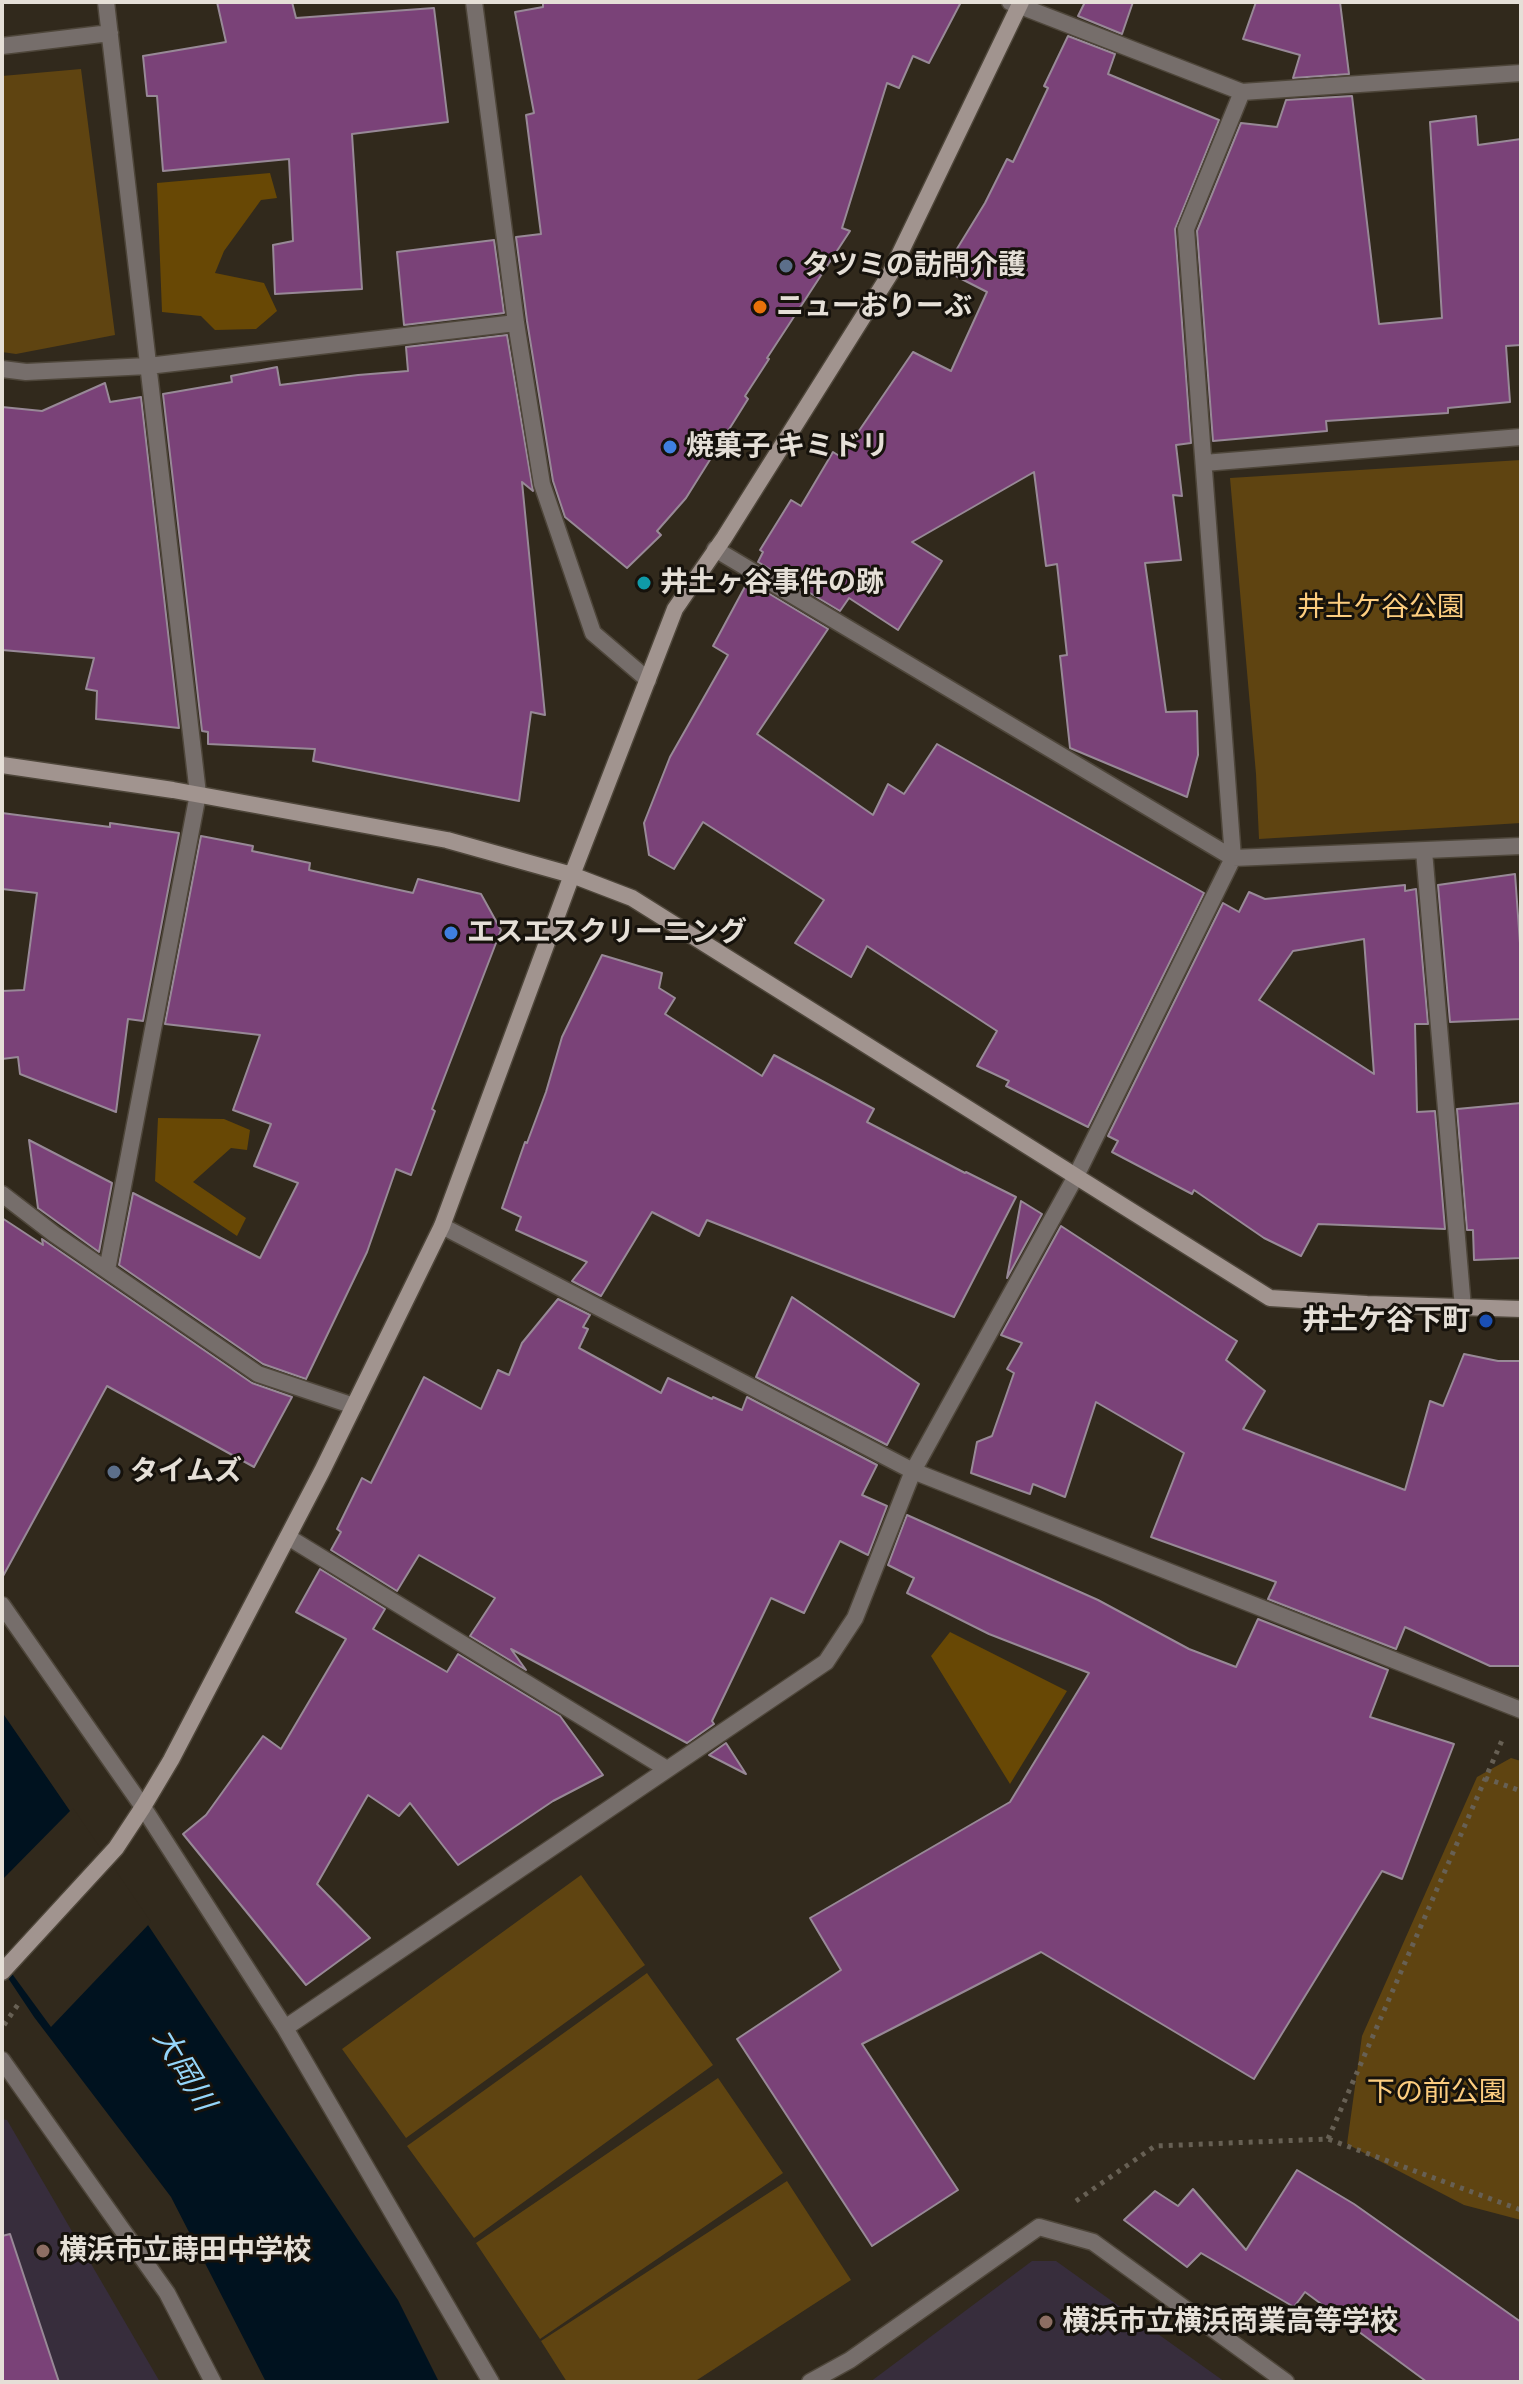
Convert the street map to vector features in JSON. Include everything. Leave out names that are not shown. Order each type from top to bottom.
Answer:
[{"type":"street","points":[[106,2],[198,794],[107,1270]]},
{"type":"street","points":[[474,2],[516,323],[542,484],[593,633],[648,680]]},
{"type":"street","points":[[2,1972],[116,1848],[143,1807],[171,1760],[288,1537],[442,1226],[675,609],[890,274],[1017,3],[1242,92],[1521,73]]},
{"type":"street","points":[[2,46],[110,33]]},
{"type":"street","points":[[285,2028],[826,1662],[855,1618],[913,1471],[1076,1176],[1233,858],[1186,229],[1242,92]]},
{"type":"street","points":[[2,369],[26,372],[148,366],[516,323]]},
{"type":"street","points":[[1204,463],[1521,437]]},
{"type":"street","points":[[715,549],[1233,858],[1521,846]]},
{"type":"street","points":[[2,765],[198,794],[447,840],[572,875],[632,898],[1270,1298],[1521,1309]]},
{"type":"street","points":[[1424,851],[1463,1308]]},
{"type":"street","points":[[2,1194],[258,1374],[354,1406]]},
{"type":"street","points":[[442,1226],[913,1471],[1518,1709]]},
{"type":"street","points":[[288,1537],[667,1769]]},
{"type":"street","points":[[2,1605],[143,1807],[285,2028],[491,2382]]},
{"type":"street","points":[[2,2060],[167,2293],[213,2382]]},
{"type":"street","points":[[810,2382],[850,2360],[1039,2227],[1093,2242],[1286,2382]]},
{"type":"path","points":[[1328,2139],[1518,1709]]},
{"type":"path","points":[[1485,1778],[1521,1791]]},
{"type":"path","points":[[2,2029],[19,2004]]},
{"type":"path","points":[[1039,2227],[1155,2146],[1328,2139],[1521,2210]]},
{"type":"shaded area","points":[[270,173],[277,198],[261,200],[224,251],[215,273],[264,283],[277,311],[256,329],[215,330],[201,316],[162,312],[157,183]]},
{"type":"shaded area","points":[[158,1118],[224,1119],[250,1130],[247,1150],[231,1148],[193,1182],[246,1218],[237,1236],[155,1181]]},
{"type":"shaded area","points":[[950,1632],[1067,1691],[1010,1784],[931,1656]]},
{"type":"shaded area","name":"横浜市立蒔田中学校","points":[[2,2119],[7,2120],[160,2382],[2,2382]]},
{"type":"shaded area","name":"横浜市立横浜商業高等学校","points":[[1032,2261],[1056,2261],[1225,2382],[870,2382]]},
{"type":"green space","points":[[81,69],[115,335],[16,354],[2,352],[2,76]]},
{"type":"green space","name":"井土ケ谷公園","points":[[1521,460],[1521,823],[1259,839],[1230,478]]},
{"type":"green space","name":"下の前公園","points":[[1511,1758],[1521,1761],[1521,2220],[1464,2205],[1347,2144],[1362,2036],[1477,1777]]},
{"type":"green space","points":[[581,1875],[645,1965],[406,2138],[342,2049]]},
{"type":"green space","points":[[647,1973],[713,2065],[474,2238],[407,2146]]},
{"type":"green space","points":[[718,2078],[783,2173],[540,2339],[476,2243]]},
{"type":"green space","points":[[787,2181],[851,2280],[694,2382],[567,2382],[541,2341]]},
{"type":"water","name":"大岡川","points":[[2,1712],[398,2300],[439,2382],[266,2382],[171,2197],[34,2017],[2,1969]]},
{"type":"pier","points":[[73,1808],[151,1922],[51,2027],[2,1960],[2,1880]]},
{"type":"building","points":[[217,2],[292,2],[296,18],[434,8],[448,122],[352,134],[362,289],[275,294],[273,245],[293,241],[289,159],[163,171],[157,96],[147,96],[143,56],[226,42]]},
{"type":"building","points":[[543,2],[961,2],[929,63],[913,56],[899,88],[887,83],[842,228],[850,231],[767,358],[745,396],[748,399],[686,498],[657,531],[661,535],[627,568],[565,517],[553,481],[527,321],[516,237],[541,234],[526,115],[534,113],[515,12],[543,7]]},
{"type":"building","points":[[1085,2],[1133,2],[1122,34],[1078,16]]},
{"type":"building","points":[[1256,2],[1340,2],[1349,74],[1293,78],[1300,55],[1243,39]]},
{"type":"building","points":[[1068,36],[1115,54],[1108,74],[1219,120],[1175,229],[1191,443],[1176,445],[1182,496],[1173,495],[1181,560],[1145,563],[1166,712],[1197,711],[1198,755],[1187,797],[1070,748],[1060,656],[1067,655],[1057,564],[1046,566],[1034,472],[912,542],[942,561],[898,630],[849,598],[840,611],[758,562],[763,552],[760,550],[791,500],[801,506],[833,452],[841,457],[913,352],[951,371],[987,292],[944,270],[985,203],[1007,159],[1013,162],[1048,88],[1044,86]]},
{"type":"building","points":[[1352,96],[1379,324],[1442,318],[1430,122],[1476,116],[1478,145],[1521,139],[1521,345],[1506,346],[1510,402],[1448,408],[1448,413],[1326,421],[1327,431],[1213,441],[1197,231],[1241,123],[1277,127],[1286,100]]},
{"type":"building","points":[[494,240],[504,313],[404,325],[397,252]]},
{"type":"building","points":[[507,335],[533,491],[522,482],[545,715],[531,712],[519,801],[313,761],[315,749],[208,744],[208,732],[202,731],[163,394],[232,382],[231,376],[277,367],[280,385],[408,371],[406,347]]},
{"type":"building","points":[[105,383],[110,402],[141,397],[179,728],[96,719],[97,691],[86,689],[94,658],[2,650],[2,407],[42,411]]},
{"type":"building","points":[[748,581],[828,629],[757,734],[873,815],[888,784],[904,794],[937,744],[1204,893],[1088,1127],[1006,1086],[1009,1081],[977,1066],[997,1031],[867,946],[851,977],[795,943],[824,900],[703,822],[674,869],[649,855],[644,823],[670,757],[728,655],[713,646]]},
{"type":"building","points":[[2,813],[179,833],[143,1021],[128,1019],[116,1112],[20,1074],[18,1057],[2,1059],[2,991],[24,990],[37,893],[2,889]]},
{"type":"building","points":[[201,836],[253,846],[252,851],[310,863],[309,870],[413,893],[418,879],[481,894],[501,930],[432,1109],[435,1111],[411,1175],[396,1169],[367,1252],[306,1379],[263,1364],[119,1265],[133,1193],[260,1258],[298,1183],[254,1166],[271,1124],[233,1110],[260,1035],[165,1024]]},
{"type":"building","points":[[1515,874],[1521,957],[1521,1019],[1450,1022],[1438,885]]},
{"type":"building","points":[[1405,885],[1405,891],[1416,889],[1428,1024],[1415,1024],[1417,1112],[1435,1111],[1445,1229],[1318,1224],[1301,1256],[1264,1238],[1194,1190],[1192,1194],[1112,1152],[1118,1141],[1108,1136],[1223,903],[1239,912],[1249,892],[1265,899]],"holes":[[[1364,939],[1374,1074],[1259,1000],[1293,951]]]},
{"type":"building","points":[[602,955],[662,973],[659,988],[675,998],[665,1014],[762,1076],[774,1055],[874,1109],[867,1122],[1016,1197],[954,1317],[707,1220],[699,1236],[652,1212],[601,1296],[572,1281],[587,1262],[516,1230],[521,1217],[502,1208],[546,1092],[562,1037]]},
{"type":"building","points":[[1521,1103],[1521,1258],[1474,1260],[1473,1230],[1467,1230],[1457,1109]]},
{"type":"building","points":[[29,1140],[112,1183],[99,1252],[38,1208]]},
{"type":"building","points":[[1021,1201],[1042,1214],[1007,1278]]},
{"type":"building","points":[[2,1218],[43,1245],[42,1239],[252,1383],[292,1397],[254,1467],[107,1386],[2,1578]]},
{"type":"building","points":[[1061,1226],[1237,1341],[1226,1360],[1265,1391],[1243,1429],[1405,1490],[1430,1401],[1443,1406],[1464,1354],[1498,1361],[1521,1361],[1521,1666],[1490,1666],[1405,1627],[1396,1649],[1268,1599],[1276,1582],[1151,1537],[1184,1453],[1096,1402],[1065,1497],[1033,1484],[1030,1494],[971,1473],[977,1442],[992,1436],[1014,1373],[1007,1369],[1022,1343],[1001,1335]]},
{"type":"building","points":[[792,1297],[919,1384],[887,1445],[756,1377]]},
{"type":"building","points":[[558,1299],[590,1315],[583,1327],[588,1329],[579,1348],[661,1393],[668,1378],[742,1410],[747,1397],[877,1465],[862,1495],[887,1506],[868,1555],[840,1541],[804,1613],[771,1598],[712,1721],[714,1724],[687,1743],[511,1649],[526,1670],[470,1636],[495,1598],[419,1555],[397,1591],[331,1550],[341,1532],[337,1529],[362,1478],[371,1483],[424,1377],[481,1409],[498,1370],[509,1375],[522,1343]]},
{"type":"building","points":[[907,1515],[1098,1600],[1189,1649],[1236,1667],[1258,1619],[1388,1670],[1370,1717],[1454,1744],[1402,1879],[1382,1871],[1254,2079],[1041,1952],[862,2044],[958,2190],[872,2246],[737,2039],[841,1970],[810,1918],[1010,1802],[1089,1673],[989,1634],[907,1593],[914,1578],[888,1565]]},
{"type":"building","points":[[320,1569],[385,1609],[373,1629],[447,1672],[458,1654],[560,1716],[603,1775],[553,1801],[458,1865],[410,1803],[399,1816],[368,1795],[317,1884],[370,1938],[306,1985],[183,1834],[206,1815],[263,1736],[281,1749],[346,1639],[296,1612]]},
{"type":"building","points":[[726,1743],[746,1774],[709,1755]]},
{"type":"building","points":[[1297,2170],[1354,2204],[1521,2322],[1521,2382],[1427,2382],[1305,2292],[1294,2307],[1201,2253],[1187,2267],[1124,2220],[1155,2191],[1178,2206],[1193,2189],[1246,2250]]},
{"type":"building","points":[[10,2234],[59,2382],[2,2382],[2,2236]]},
{"type":"place","name":"タツミの訪問介護","points":[[786,266]]},
{"type":"place","name":"ニューおりーぶ","points":[[760,307]]},
{"type":"place","name":"焼菓子 キミドリ","points":[[670,447]]},
{"type":"place","name":"井土ヶ谷事件の跡","points":[[644,583]]},
{"type":"place","name":"エスエスクリーニング","points":[[451,933]]},
{"type":"place","name":"井土ケ谷下町","points":[[1486,1321]]},
{"type":"place","name":"タイムズ","points":[[114,1472]]},
{"type":"place","name":"横浜市立蒔田中学校","points":[[43,2251]]},
{"type":"place","name":"横浜市立横浜商業高等学校","points":[[1046,2322]]}]
